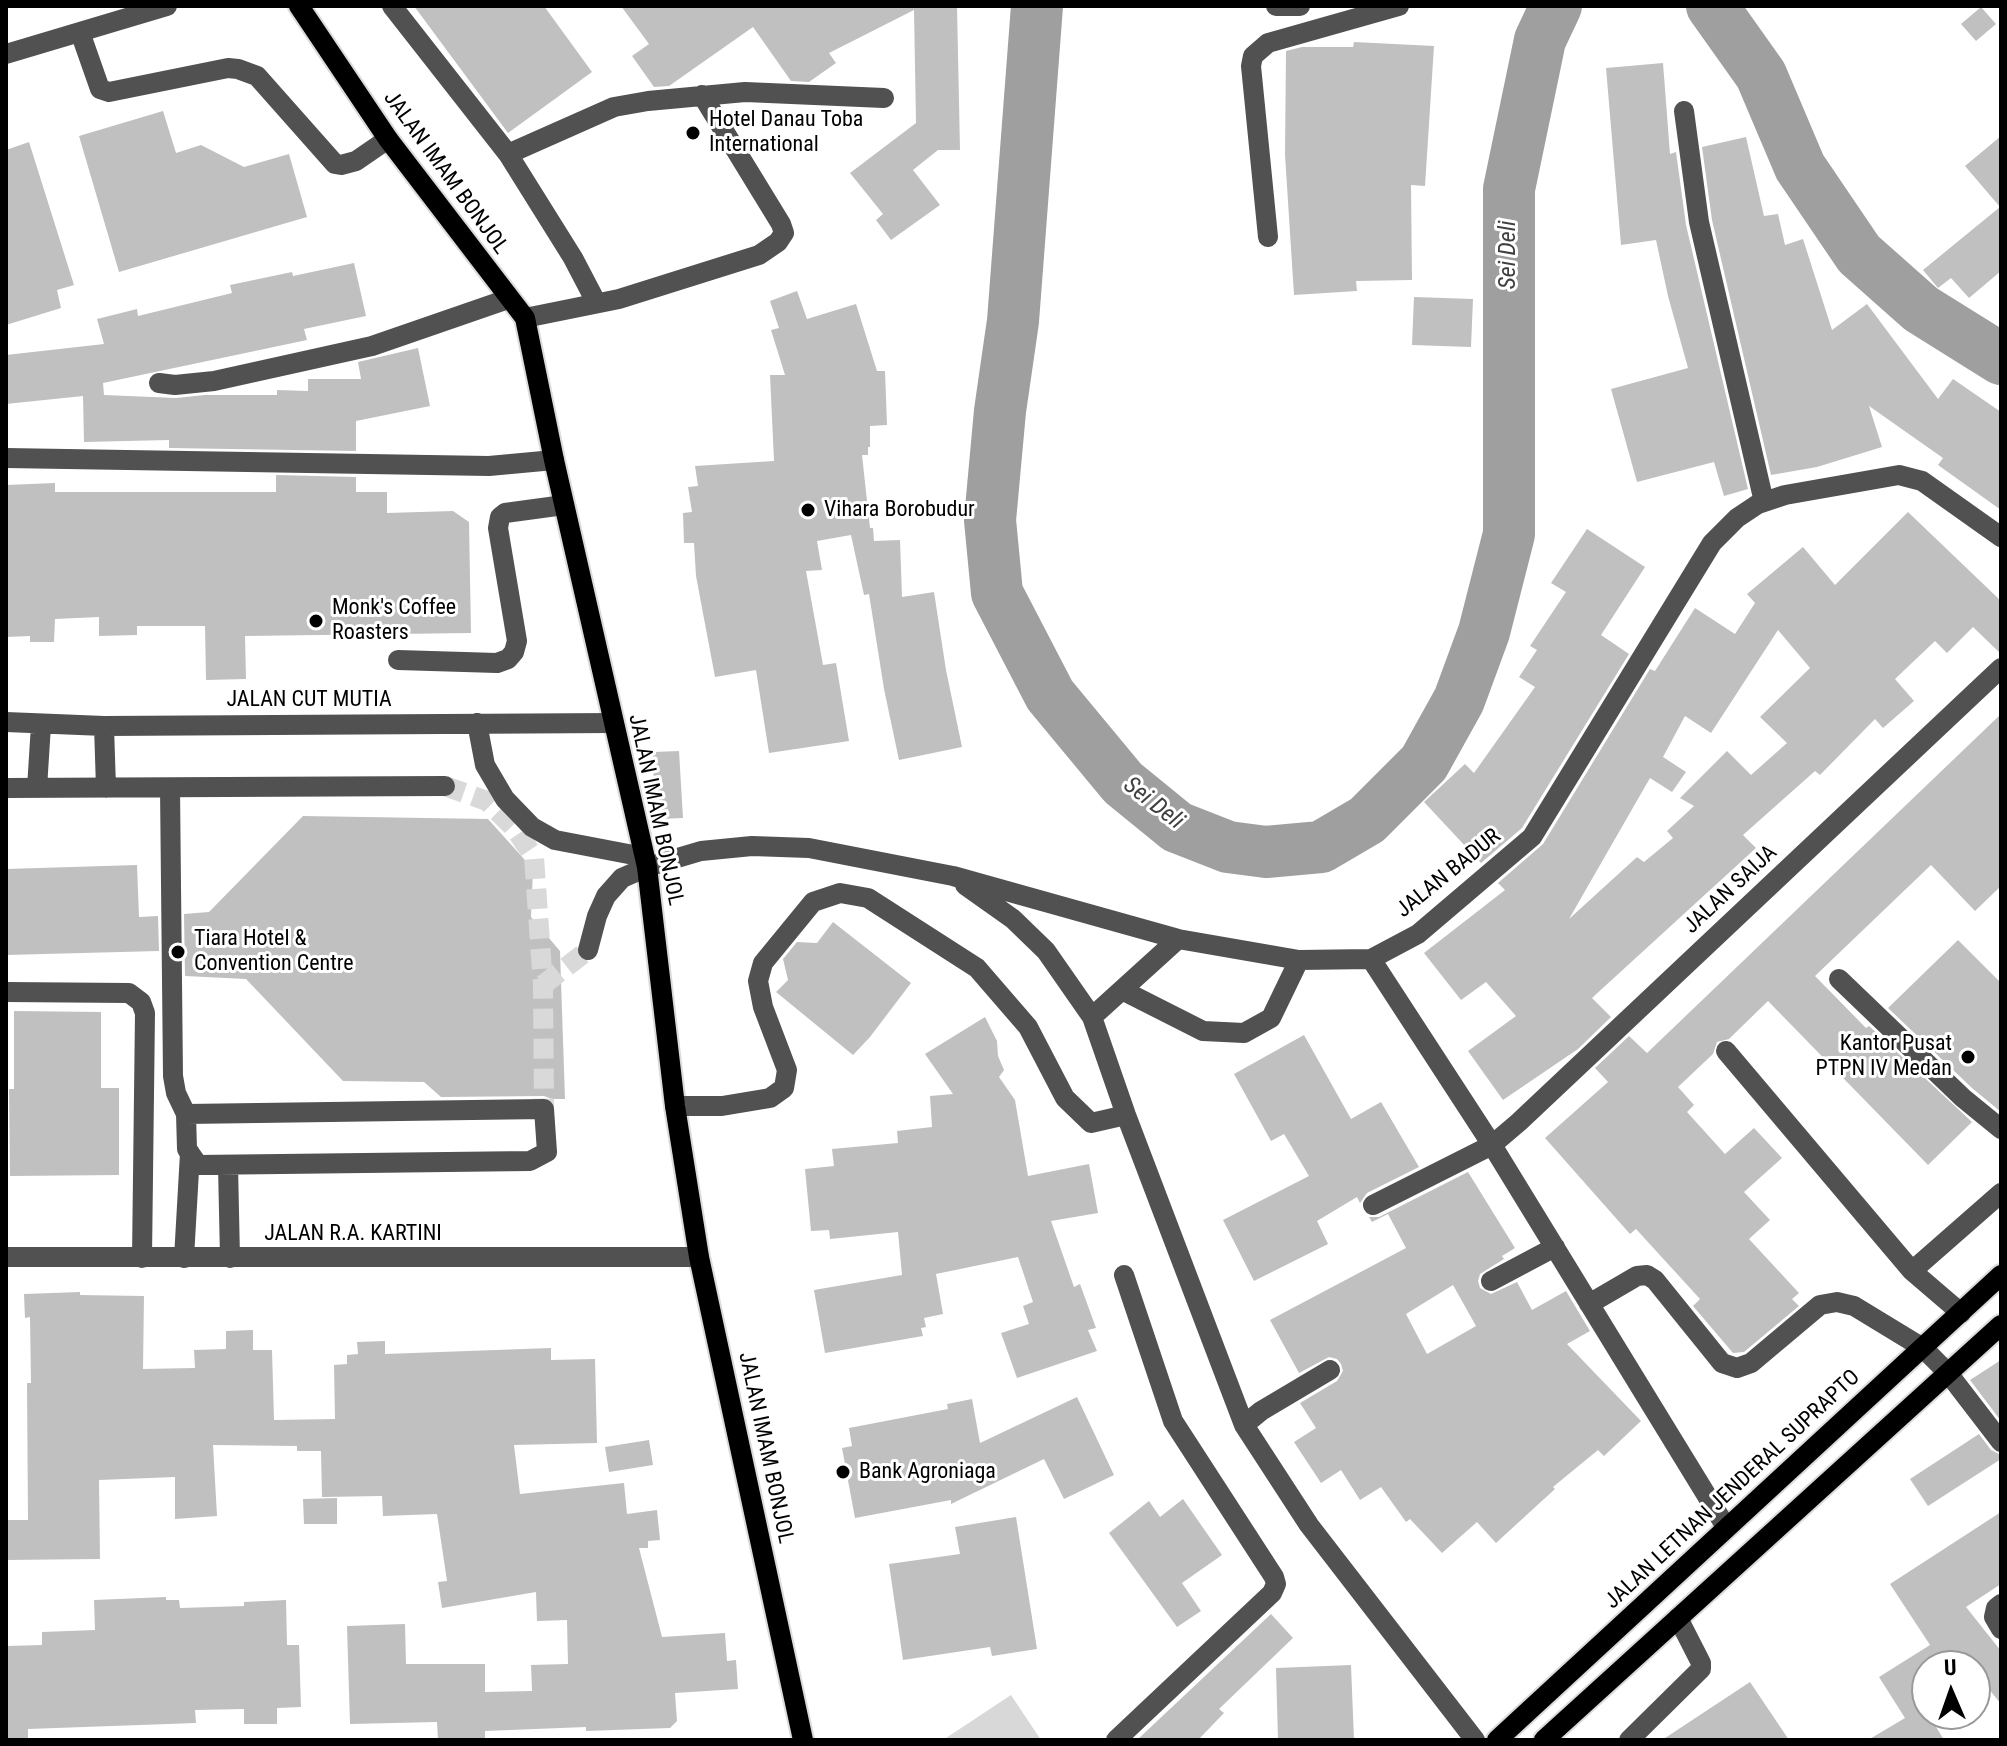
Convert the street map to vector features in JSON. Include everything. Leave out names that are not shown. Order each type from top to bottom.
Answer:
[{"type":"main road","name":"JALAN IMAM BONJOL","points":[[299,6],[388,139],[525,318],[564,505],[646,862],[675,1106],[699,1257],[803,1740]]},
{"type":"main road","name":"JALAN LETNAN JENDERAL SUPRAPTO","points":[[1497,1740],[2001,1275]]},
{"type":"main road","points":[[1544,1740],[2001,1325]]},
{"type":"street","points":[[6,54],[167,6]]},
{"type":"street","points":[[392,6],[508,154],[573,258],[596,302]]},
{"type":"street","points":[[1276,6],[1300,6]]},
{"type":"street","points":[[1268,237],[1251,66],[1253,56],[1268,43],[1399,6]]},
{"type":"street","points":[[80,32],[100,89],[122,91],[228,68],[238,69],[257,76],[335,164],[356,161],[388,139]]},
{"type":"street","points":[[508,154],[614,107],[745,92],[884,98]]},
{"type":"street","points":[[525,318],[619,299],[759,255],[778,242],[784,233],[781,224],[702,95]]},
{"type":"street","points":[[1684,111],[1699,222],[1764,502]]},
{"type":"street","points":[[159,383],[175,385],[214,381],[372,346],[508,299]]},
{"type":"street","points":[[6,458],[489,466],[554,460]]},
{"type":"street","name":"JALAN BADUR","points":[[646,862],[701,851],[766,846],[809,848],[953,876],[1178,939],[1299,960],[1371,959],[1418,934],[1532,837],[1712,543],[1737,518],[1764,502],[1819,487],[1899,475],[1922,481],[2001,537]]},
{"type":"street","points":[[398,660],[497,663],[508,659],[517,641],[498,528],[500,517],[505,513],[564,505]]},
{"type":"street","name":"JALAN SAIJA","points":[[1373,1205],[1492,1145],[2001,668]]},
{"type":"street","name":"JALAN CUT MUTIA","points":[[6,722],[104,726],[613,723]]},
{"type":"street","points":[[477,723],[485,765],[505,799],[532,827],[555,840],[646,862]]},
{"type":"street","points":[[37,788],[41,725]]},
{"type":"street","points":[[104,726],[106,788]]},
{"type":"street","points":[[6,788],[445,786]]},
{"type":"street","points":[[170,788],[173,1076],[176,1093],[186,1114],[187,1149],[198,1165],[530,1161],[547,1152],[544,1109],[186,1114]]},
{"type":"street","points":[[588,950],[606,896],[622,878],[646,862]]},
{"type":"street","points":[[953,876],[1013,919],[1046,951],[1092,1017],[1244,1425],[1309,1525],[1475,1740]]},
{"type":"street","points":[[675,1106],[722,1106],[770,1098],[784,1088],[787,1070],[763,1007],[758,981],[763,963],[813,902],[840,893],[868,898],[977,968],[1028,1027],[1065,1098],[1091,1123],[1126,1115]]},
{"type":"street","points":[[1092,1017],[1178,939]]},
{"type":"street","points":[[1371,959],[1492,1145],[1726,1527]]},
{"type":"street","points":[[1122,990],[1203,1031],[1244,1033],[1271,1018],[1299,960]]},
{"type":"street","points":[[1839,979],[1999,1124]]},
{"type":"street","points":[[6,992],[129,993],[141,1002],[145,1013],[142,1258]]},
{"type":"street","points":[[145,1013],[173,1014]]},
{"type":"street","points":[[1726,1051],[1912,1271],[1961,1313]]},
{"type":"street","points":[[184,1258],[190,1153]]},
{"type":"street","points":[[228,1165],[230,1258]]},
{"type":"street","points":[[1912,1271],[2001,1193]]},
{"type":"street","points":[[1491,1281],[1555,1247]]},
{"type":"street","name":"JALAN R.A. KARTINI","points":[[6,1257],[699,1257]]},
{"type":"street","points":[[1116,1740],[1272,1593],[1276,1584],[1173,1421],[1124,1275]]},
{"type":"street","points":[[1589,1304],[1637,1276],[1647,1275],[1655,1280],[1722,1363],[1737,1368],[1751,1363],[1820,1305],[1837,1302],[1854,1306],[1923,1348],[1948,1373],[2001,1442]]},
{"type":"street","points":[[1244,1425],[1261,1411],[1330,1370]]},
{"type":"street","points":[[2001,1604],[1996,1608],[1994,1617],[2001,1629]]},
{"type":"street","points":[[1629,1740],[1701,1669],[1701,1663],[1678,1618]]},
{"type":"shaded area","points":[[1011,1695],[1041,1740],[943,1740]]},
{"type":"building","points":[[414,6],[544,6],[592,72],[508,133]]},
{"type":"building","points":[[621,6],[957,6],[960,150],[938,150],[913,170],[940,205],[891,240],[876,220],[883,214],[850,173],[916,123],[914,10],[829,53],[836,63],[809,82],[791,81],[753,27],[669,86],[654,87],[632,56],[649,44]]},
{"type":"building","points":[[1981,7],[1996,24],[1976,41],[1961,24]]},
{"type":"building","points":[[1354,42],[1434,46],[1425,186],[1411,185],[1412,280],[1356,281],[1357,291],[1294,295],[1285,155],[1286,51],[1302,47],[1353,47]]},
{"type":"building","points":[[1663,63],[1670,154],[1676,152],[1686,225],[1748,489],[1724,496],[1714,462],[1637,482],[1611,389],[1688,368],[1656,240],[1621,245],[1606,68]]},
{"type":"building","points":[[163,111],[176,153],[201,145],[244,167],[289,154],[307,217],[119,272],[79,136]]},
{"type":"building","points":[[2001,136],[2001,271],[1969,298],[1951,278],[1938,288],[1923,270],[2000,207],[1965,166]]},
{"type":"building","points":[[1746,137],[1764,216],[1778,214],[1785,245],[1803,239],[1832,330],[1867,304],[1938,399],[1953,379],[2001,412],[2001,510],[1938,465],[1943,458],[1869,406],[1882,447],[1817,467],[1771,475],[1712,220],[1702,147]]},
{"type":"building","points":[[29,142],[74,285],[57,290],[61,308],[6,325],[6,150]]},
{"type":"building","points":[[354,263],[366,316],[304,329],[307,340],[103,383],[104,395],[176,398],[277,395],[277,390],[308,391],[308,379],[361,379],[358,362],[418,348],[430,406],[356,421],[356,451],[169,448],[169,440],[84,442],[83,396],[6,404],[6,355],[104,344],[97,319],[137,309],[138,316],[232,293],[230,285]]},
{"type":"building","points":[[797,291],[807,319],[856,304],[877,371],[885,371],[887,425],[870,426],[868,455],[862,455],[870,528],[873,528],[874,541],[900,540],[902,597],[934,592],[962,747],[899,760],[869,594],[864,595],[851,535],[817,541],[822,570],[806,571],[823,665],[836,663],[849,741],[769,753],[756,670],[715,677],[696,576],[694,543],[684,543],[683,513],[692,512],[688,487],[698,486],[695,466],[774,461],[770,375],[785,375],[771,330],[779,328],[770,301]]},
{"type":"building","points":[[1414,297],[1473,299],[1471,347],[1412,345]]},
{"type":"building","points":[[276,475],[356,477],[356,492],[387,492],[387,513],[453,511],[469,522],[471,633],[245,636],[246,679],[206,680],[205,626],[137,626],[137,635],[99,636],[99,617],[55,619],[54,642],[30,642],[30,636],[6,637],[6,485],[55,483],[55,492],[276,492]]},
{"type":"building","points":[[1908,512],[2001,601],[2001,654],[1973,627],[1947,653],[1935,641],[1895,679],[1914,701],[1883,728],[1875,719],[1820,775],[1815,771],[1743,835],[1756,848],[1592,998],[1611,1017],[1578,1049],[1503,1100],[1468,1051],[1516,1016],[1486,982],[1461,1000],[1424,953],[1505,890],[1498,883],[1543,844],[1650,669],[1655,671],[1695,608],[1735,634],[1755,603],[1747,594],[1803,547],[1835,585]],"holes":[[[1778,630],[1810,668],[1760,717],[1787,743],[1751,775],[1727,751],[1680,798],[1694,806],[1667,831],[1673,838],[1644,862],[1637,857],[1569,919],[1650,778],[1672,792],[1686,772],[1663,757],[1685,716],[1711,733]]]},
{"type":"building","points":[[1587,529],[1645,567],[1601,635],[1629,654],[1522,828],[1481,863],[1424,802],[1465,764],[1474,773],[1535,687],[1519,677],[1537,650],[1530,646],[1566,592],[1551,583]]},
{"type":"building","points":[[2001,714],[2001,886],[1975,911],[1931,865],[1815,976],[1866,1028],[1869,1026],[1972,1122],[1928,1165],[1768,1001],[1729,1039],[1717,1042],[1713,1054],[1678,1087],[1694,1105],[1687,1112],[1725,1154],[1754,1128],[1782,1158],[1744,1192],[1770,1220],[1749,1239],[1799,1293],[1792,1299],[1799,1306],[1744,1352],[1733,1353],[1693,1306],[1700,1299],[1636,1229],[1630,1234],[1545,1138],[1608,1082],[1595,1068],[1629,1036],[1647,1053]]},
{"type":"building","points":[[679,751],[683,818],[660,819],[659,795],[654,795],[653,752]]},
{"type":"building","points":[[303,816],[488,819],[533,869],[531,917],[560,951],[565,1099],[544,1096],[441,1097],[424,1082],[343,1081],[246,979],[185,976],[184,914],[209,912]]},
{"type":"building","points":[[137,865],[139,917],[158,916],[159,951],[6,955],[6,869]]},
{"type":"building","points":[[833,922],[911,983],[853,1055],[776,992],[788,980],[783,959],[797,942],[817,943]]},
{"type":"building","name":"Kantor Pusat PTPN IV Medan","points":[[1958,940],[2001,983],[2001,1112],[1888,1008]]},
{"type":"building","points":[[14,1011],[101,1012],[101,1088],[119,1088],[119,1175],[10,1176],[9,1089],[14,1089]]},
{"type":"building","points":[[985,1017],[997,1041],[998,1056],[1004,1070],[999,1077],[1015,1100],[1028,1176],[1089,1164],[1098,1213],[1051,1221],[1074,1287],[1080,1284],[1096,1328],[1088,1330],[1097,1351],[1017,1378],[1001,1333],[1029,1324],[1023,1306],[1033,1302],[1018,1257],[936,1274],[943,1314],[924,1318],[926,1327],[921,1328],[923,1336],[825,1353],[814,1290],[902,1275],[898,1232],[830,1239],[829,1230],[811,1231],[805,1169],[834,1166],[832,1149],[898,1143],[897,1131],[932,1127],[930,1096],[953,1094],[925,1054]]},
{"type":"building","points":[[1304,1035],[1351,1119],[1381,1102],[1419,1167],[1367,1193],[1360,1203],[1357,1197],[1317,1221],[1328,1244],[1254,1281],[1223,1220],[1309,1176],[1284,1134],[1271,1141],[1234,1074]]},
{"type":"building","points":[[1468,1172],[1515,1248],[1480,1274],[1480,1288],[1491,1294],[1517,1282],[1532,1310],[1566,1291],[1590,1331],[1567,1344],[1641,1421],[1604,1456],[1598,1450],[1553,1487],[1555,1489],[1496,1543],[1477,1522],[1442,1553],[1410,1519],[1406,1522],[1381,1487],[1360,1500],[1341,1470],[1321,1483],[1294,1442],[1316,1428],[1300,1403],[1337,1381],[1343,1371],[1337,1359],[1329,1357],[1299,1373],[1270,1320],[1406,1248],[1388,1214],[1372,1222],[1369,1217],[1379,1217]],"holes":[[[1453,1285],[1476,1326],[1427,1354],[1406,1314]]]},
{"type":"building","points":[[80,1292],[80,1295],[144,1296],[143,1369],[195,1368],[194,1350],[226,1349],[226,1331],[253,1330],[253,1350],[272,1350],[274,1420],[335,1419],[334,1365],[347,1364],[347,1355],[358,1354],[357,1342],[385,1341],[385,1354],[551,1348],[551,1360],[595,1359],[597,1443],[514,1445],[520,1494],[624,1483],[627,1514],[657,1510],[660,1540],[648,1541],[648,1548],[639,1548],[662,1637],[725,1633],[727,1661],[736,1660],[738,1689],[675,1693],[677,1721],[670,1728],[485,1731],[485,1740],[438,1740],[437,1722],[350,1724],[347,1626],[405,1624],[406,1664],[485,1664],[485,1692],[532,1691],[531,1665],[568,1664],[567,1620],[537,1621],[536,1592],[442,1608],[438,1582],[447,1581],[437,1514],[383,1516],[382,1496],[322,1497],[321,1451],[297,1451],[297,1446],[213,1445],[217,1516],[175,1519],[175,1477],[99,1480],[100,1559],[6,1560],[6,1520],[28,1520],[30,1317],[25,1318],[24,1294]]},
{"type":"building","points":[[2001,1360],[2001,1421],[1970,1380]]},
{"type":"building","points":[[1077,1397],[1114,1475],[1064,1499],[1044,1459],[951,1504],[951,1500],[855,1518],[842,1448],[852,1446],[849,1428],[948,1409],[947,1404],[972,1399],[980,1443]]},
{"type":"building","points":[[1979,1434],[1991,1450],[2001,1455],[2001,1459],[1928,1506],[1910,1479]]},
{"type":"building","points":[[649,1440],[653,1465],[609,1472],[605,1447]]},
{"type":"building","points":[[337,1498],[337,1524],[304,1524],[303,1499]]},
{"type":"building","points":[[1183,1499],[1222,1555],[1182,1583],[1201,1611],[1177,1627],[1109,1533],[1149,1501],[1160,1517]]},
{"type":"building","points":[[2001,1512],[2001,1584],[1966,1607],[2001,1651],[2001,1704],[1991,1692],[1991,1650],[1922,1650],[1930,1645],[1890,1584]]},
{"type":"building","points":[[1016,1517],[1037,1649],[992,1656],[990,1647],[903,1660],[889,1564],[960,1554],[955,1527]]},
{"type":"building","points":[[166,1597],[166,1600],[179,1600],[180,1608],[244,1606],[244,1602],[286,1600],[287,1645],[299,1645],[301,1707],[277,1708],[277,1724],[244,1724],[244,1709],[195,1710],[196,1723],[28,1729],[28,1740],[6,1740],[6,1646],[42,1645],[42,1632],[95,1630],[94,1600]]},
{"type":"building","points":[[1271,1614],[1293,1638],[1219,1709],[1224,1713],[1198,1740],[1137,1740]]},
{"type":"building","points":[[1911,1657],[1911,1730],[1938,1730],[1944,1740],[1868,1740],[1905,1718],[1879,1677]]},
{"type":"building","points":[[1351,1665],[1354,1740],[1278,1740],[1276,1668]]},
{"type":"building","points":[[1750,1682],[1789,1740],[1662,1740]]},
{"type":"waterway","name":"Sei Deli","points":[[1037,6],[1013,321],[1000,411],[990,520],[997,593],[1050,695],[1123,783],[1177,827],[1228,847],[1266,852],[1321,847],[1367,820],[1424,763],[1459,700],[1484,632],[1509,534],[1509,189],[1540,40],[1556,6]]},
{"type":"waterway","name":"Sei Deli","points":[[1712,6],[1761,75],[1800,167],[1859,254],[1921,309],[2001,359]]},
{"type":"tunnel","points":[[445,786],[487,801],[515,829],[534,857],[543,985],[544,1109]]},
{"type":"tunnel","points":[[543,985],[588,950]]},
{"type":"place","name":"Hotel Danau Toba International","points":[[693,133]]},
{"type":"place","name":"Vihara Borobudur","points":[[808,510]]},
{"type":"place","name":"Monk's Coffee Roasters","points":[[316,621]]},
{"type":"place","name":"Tiara Hotel & Convention Centre","points":[[178,952]]},
{"type":"place","name":"Kantor Pusat PTPN IV Medan","points":[[1968,1057]]},
{"type":"place","name":"Bank Agroniaga","points":[[843,1472]]}]
